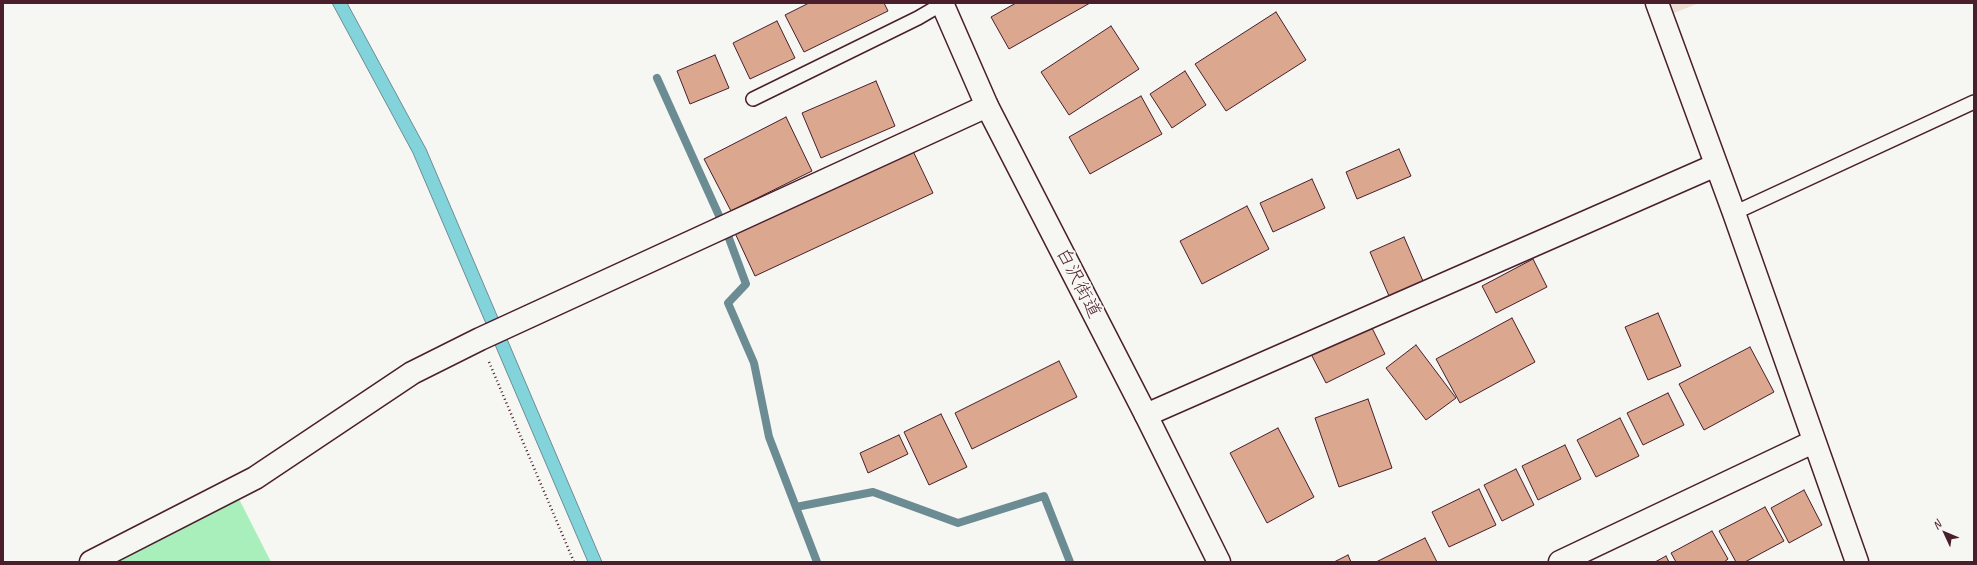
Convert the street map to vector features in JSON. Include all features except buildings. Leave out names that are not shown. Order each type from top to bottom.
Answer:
[{"type":"street","name":"白沢街道","points":[[942,3],[987,106],[1146,415],[1219,562]]},
{"type":"street","points":[[1657,3],[1734,213],[1813,442],[1857,562]]},
{"type":"street","points":[[91,562],[255,478],[412,373],[480,339],[987,106]]},
{"type":"street","points":[[1146,415],[1716,165]]},
{"type":"street","points":[[1560,562],[1813,442]]},
{"type":"lane","points":[[753,99],[918,18],[942,3]]},
{"type":"lane","points":[[1734,213],[1974,102]]},
{"type":"path","points":[[480,339],[574,562]]},
{"type":"shaded area","points":[[1660,3],[1699,3],[1664,17]]},
{"type":"green space","points":[[238,497],[271,562],[114,562]]},
{"type":"water","points":[[332,3],[347,3],[426,149],[602,562],[588,562],[413,153]]},
{"type":"waterway","points":[[657,78],[721,220]]},
{"type":"waterway","points":[[727,233],[746,284],[728,303],[754,363],[769,437],[817,562]]},
{"type":"waterway","points":[[796,507],[873,492],[958,523],[1044,496],[1070,562]]}]
